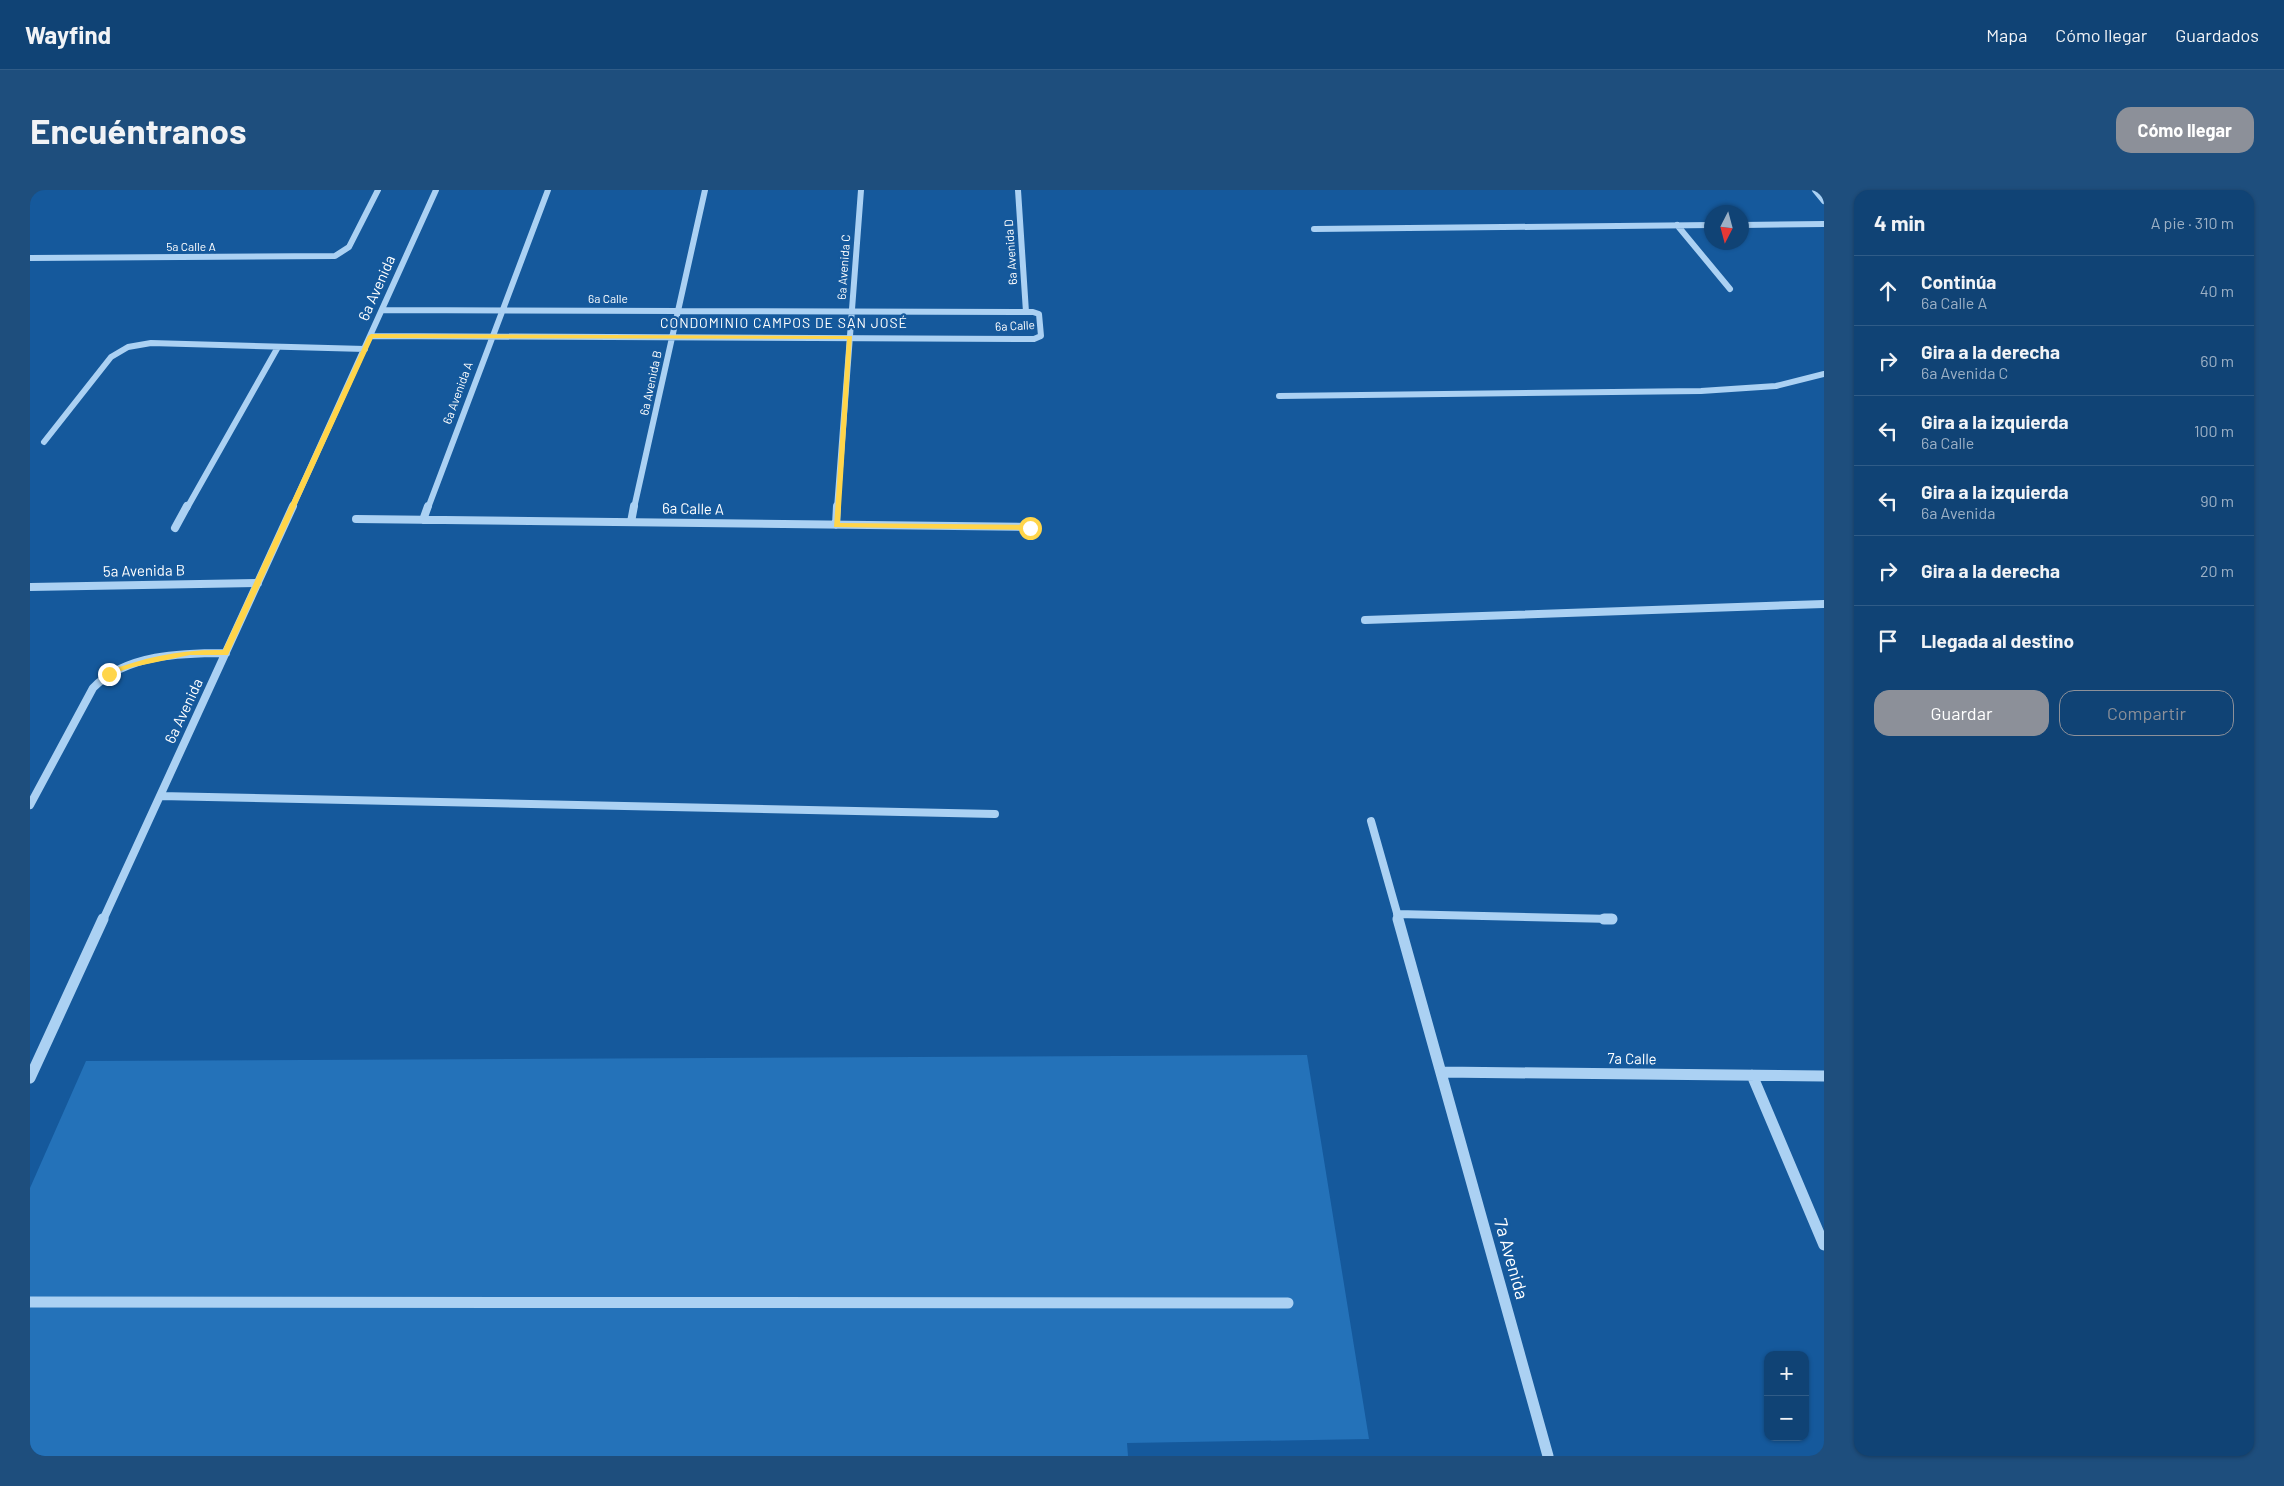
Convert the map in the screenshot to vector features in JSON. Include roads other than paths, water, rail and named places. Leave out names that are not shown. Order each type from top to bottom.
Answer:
[{"type":"street","name":"5a Calle A","points":[[30,258],[320,258],[335,256],[349,247],[378,190]]},
{"type":"street","name":"6a Avenida","points":[[30,1078],[383,310],[436,190]]},
{"type":"street","name":"6a Avenida A","points":[[423,520],[491,336],[548,190]]},
{"type":"street","name":"6a Avenida B","points":[[631,522],[705,190]]},
{"type":"street","name":"6a Avenida C","points":[[836,525],[861,190]]},
{"type":"street","name":"6a Avenida D","points":[[1018,190],[1026,312]]},
{"type":"street","points":[[1819,192],[1824,201]]},
{"type":"street","points":[[1749,225],[1824,224]]},
{"type":"street","points":[[1677,225],[1730,288]]},
{"type":"street","points":[[1314,229],[1704,225]]},
{"type":"street","name":"6a Calle","points":[[371,336],[1034,339],[1041,336],[1039,314],[1026,312],[383,310]]},
{"type":"street","points":[[44,442],[111,357],[128,347],[151,344],[365,349]]},
{"type":"street","points":[[175,528],[278,347]]},
{"type":"street","points":[[1279,396],[1701,390],[1776,386],[1824,374]]},
{"type":"street","name":"6a Calle A","points":[[356,519],[1030,528]]},
{"type":"street","name":"5a Avenida B","points":[[30,587],[258,583]]},
{"type":"street","points":[[1365,620],[1824,604]]},
{"type":"street","points":[[30,805],[93,688],[109,674],[132,665],[190,652],[226,653]]},
{"type":"street","points":[[160,796],[995,814]]},
{"type":"street","name":"7a Avenida","points":[[1371,821],[1548,1456]]},
{"type":"street","points":[[1397,914],[1612,919]]},
{"type":"street","name":"7a Calle","points":[[1441,1072],[1824,1076]]},
{"type":"street","points":[[1752,1075],[1824,1245]]},
{"type":"street","points":[[30,1302],[1288,1303]]},
{"type":"district","name":"CONDOMINIO CAMPOS DE SAN JOSÉ","points":[[784,323]]}]
